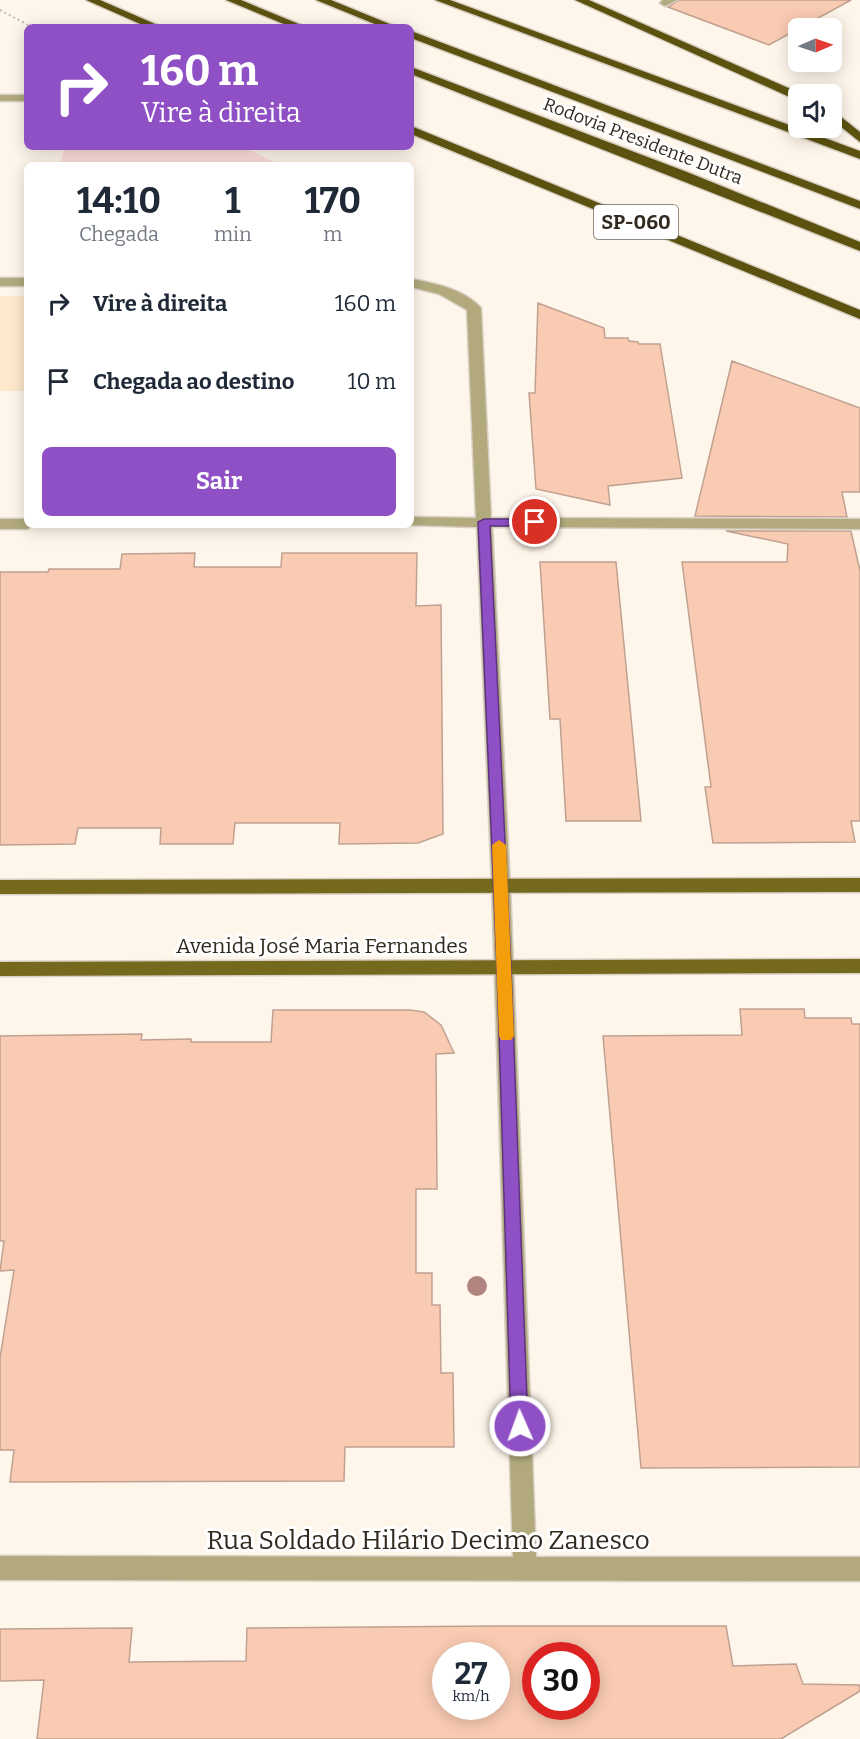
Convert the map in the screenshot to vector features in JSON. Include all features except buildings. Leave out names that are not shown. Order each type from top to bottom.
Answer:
[{"type":"highway","points":[[91,0],[150,24]]},
{"type":"highway","points":[[231,0],[293,24]]},
{"type":"highway","points":[[321,0],[384,24]]},
{"type":"highway","points":[[440,0],[860,155]]},
{"type":"highway","points":[[580,0],[788,94]]},
{"type":"highway","name":"Rodovia Presidente Dutra","points":[[414,35],[860,205]]},
{"type":"highway","name":"Rodovia Presidente Dutra","points":[[414,71],[683,175],[860,247]]},
{"type":"highway","points":[[842,122],[860,138]]},
{"type":"highway","name":"SP-060","points":[[414,131],[860,315]]},
{"type":"main road","points":[[0,887],[860,885]]},
{"type":"main road","name":"Avenida José Maria Fernandes","points":[[0,969],[860,966]]},
{"type":"street","points":[[0,98],[24,98]]},
{"type":"street","points":[[0,282],[24,282]]},
{"type":"street","points":[[414,284],[454,294],[474,308],[501,886],[525,1568]]},
{"type":"street","points":[[414,522],[860,524]]},
{"type":"street","points":[[0,524],[24,524]]},
{"type":"street","name":"Rua Soldado Hilário Decimo Zanesco","points":[[0,1569],[859,1570]]},
{"type":"path","points":[[0,9],[27,24]]},
{"type":"shaded area","points":[[63,150],[249,150],[274,162],[61,162]]},
{"type":"shaded area","points":[[0,296],[24,296],[24,391],[0,391]]},
{"type":"slow traffic","points":[[499,845],[506,1036]]},
{"type":"route","points":[[520,1426],[499,842],[484,522],[535,522]]}]
